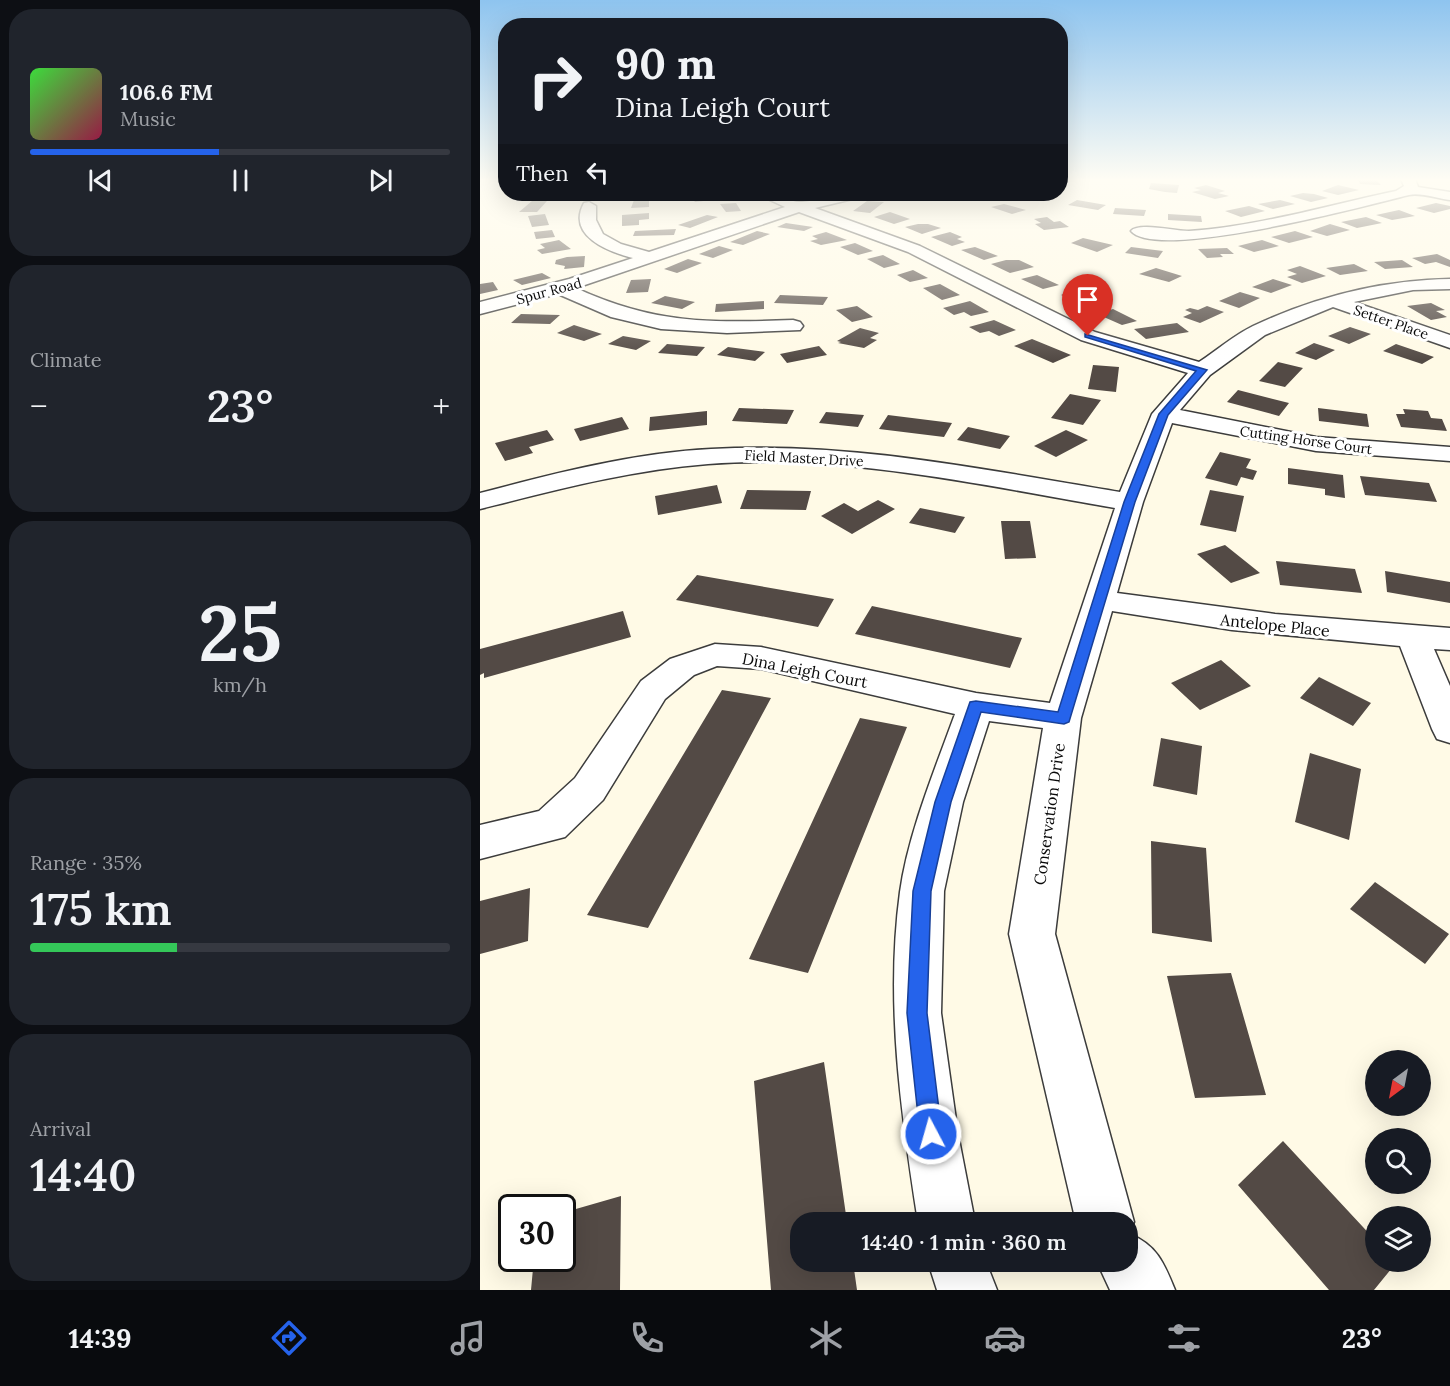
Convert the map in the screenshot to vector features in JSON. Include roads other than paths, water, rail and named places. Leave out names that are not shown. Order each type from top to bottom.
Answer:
[{"type":"street","points":[[600,239],[608,244],[650,257]]},
{"type":"street","name":"Spur Road","points":[[480,308],[563,289],[698,239]]},
{"type":"street","points":[[888,239],[914,249],[1088,336],[1202,370]]},
{"type":"street","name":"Conservation Drive","points":[[1102,1212],[1032,934],[1064,718],[1102,600],[1130,502],[1164,414],[1202,370],[1258,331],[1332,301],[1413,285],[1450,284]]},
{"type":"street","points":[[563,289],[606,309],[663,323],[737,328],[793,326]]},
{"type":"street","name":"Setter Place","points":[[1332,301],[1450,342]]},
{"type":"street","name":"Cutting Horse Court","points":[[1164,414],[1316,444],[1450,454]]},
{"type":"street","name":"Field Master Drive","points":[[480,501],[633,465],[681,459],[769,454],[864,460],[1130,502]]},
{"type":"street","name":"Antelope Place","points":[[1102,600],[1265,625],[1450,639]]},
{"type":"street","points":[[1413,637],[1450,729]]},
{"type":"street","name":"Dina Leigh Court","points":[[480,842],[551,825],[589,789],[653,690],[682,667],[715,655],[761,658],[976,706],[1064,718]]},
{"type":"street","points":[[945,1212],[931,1134],[917,1013],[922,891],[943,802],[976,706]]},
{"type":"street","points":[[961,1272],[967,1290]]},
{"type":"street","points":[[1133,1272],[1146,1290]]}]
